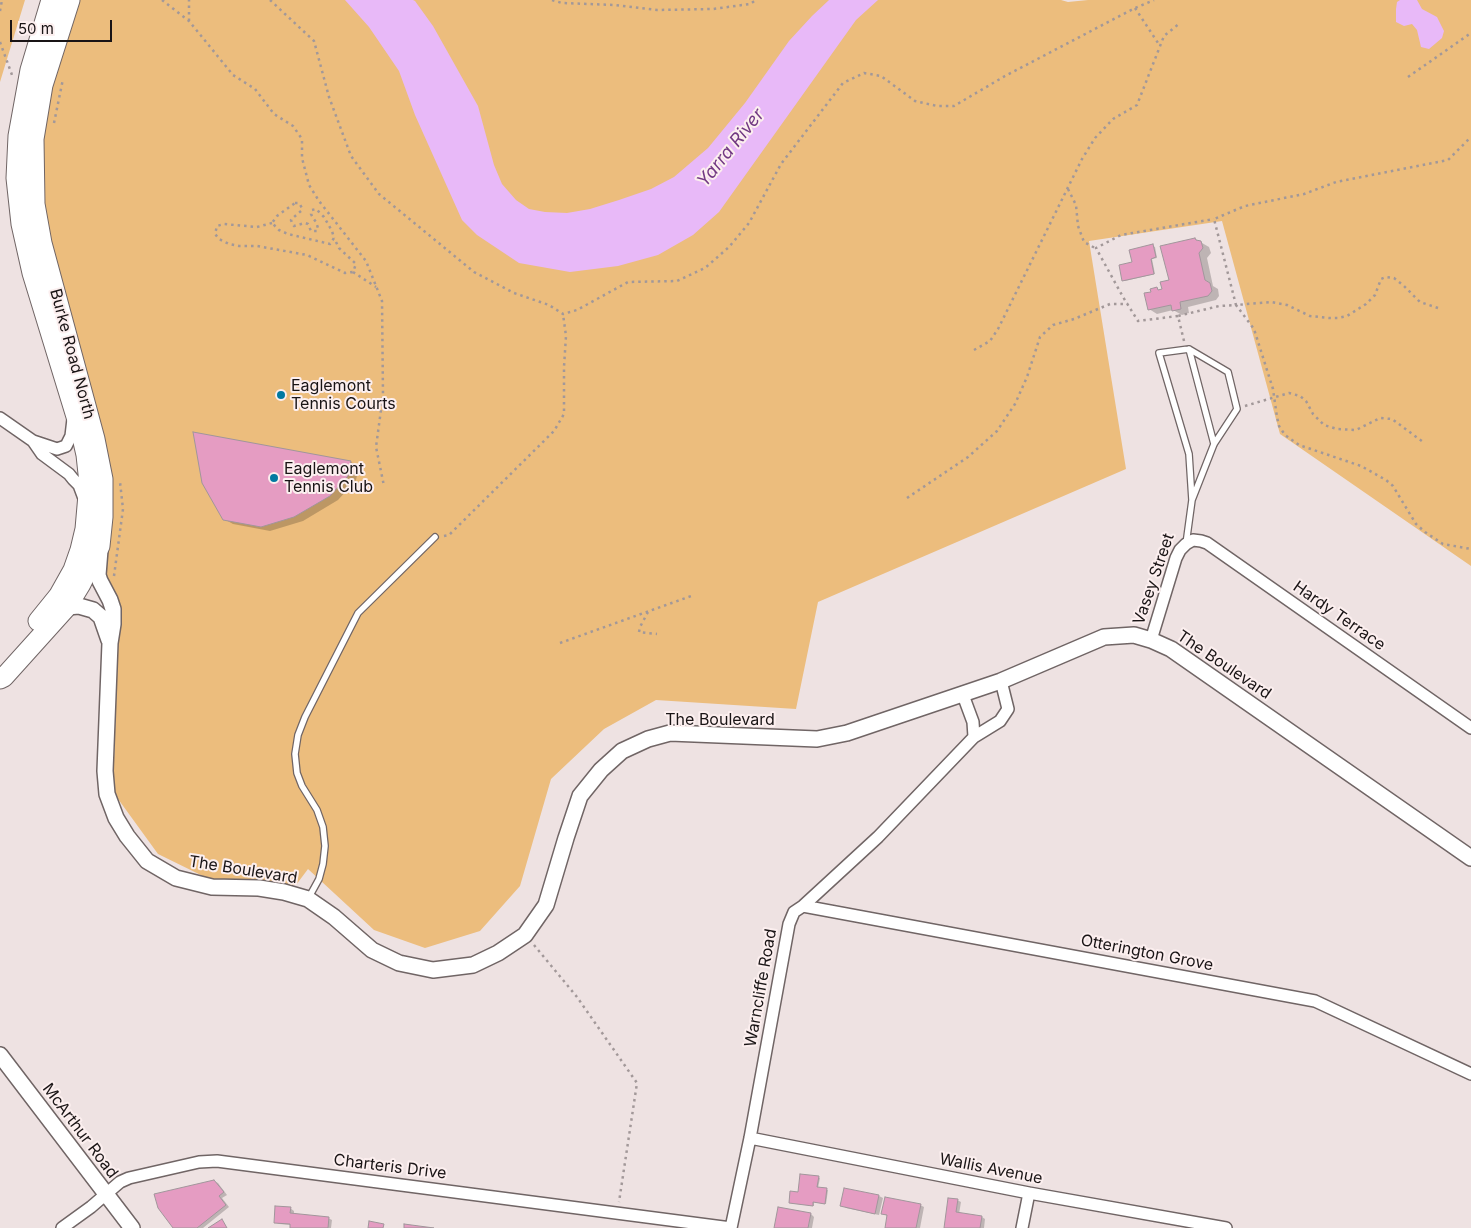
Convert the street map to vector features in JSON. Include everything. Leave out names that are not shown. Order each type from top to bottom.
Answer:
[{"type":"main road","name":"Burke Road North","points":[[0,662],[59,595],[73,570],[80,550],[88,506],[89,483],[86,455],[32,273],[21,224],[16,178],[18,136],[30,70],[51,0]]},
{"type":"main road","name":"Burke Road North","points":[[0,679],[67,607],[100,546],[103,517],[103,479],[95,440],[42,243],[35,204],[34,139],[43,85],[70,0]]},
{"type":"street","points":[[0,418],[33,441],[57,449],[66,446],[71,436],[73,410]]},
{"type":"street","points":[[33,441],[42,454],[79,486],[88,506]]},
{"type":"street","name":"Hardy Terrace","points":[[1186,544],[1193,540],[1207,543],[1471,728]]},
{"type":"street","name":"Vasey Street","points":[[1151,640],[1176,558],[1186,544]]},
{"type":"street","name":"The Boulevard","points":[[100,546],[98,575],[113,609],[105,771],[107,794],[116,818],[127,836],[147,861],[176,878],[212,887],[259,888],[284,892],[308,899],[334,917],[372,950],[398,962],[433,970],[473,965],[498,954],[525,934],[546,905],[580,796],[601,770],[622,751],[648,739],[670,733],[817,739],[847,733],[1001,681],[1104,637],[1134,635],[1171,648],[1471,858]]},
{"type":"street","name":"The Boulevard","points":[[67,607],[79,606],[93,610],[101,617],[110,644]]},
{"type":"street","name":"Warncliffe Road","points":[[731,1228],[750,1138],[789,924],[794,912],[803,906],[878,837],[974,737],[1000,721],[1008,709],[1001,681]]},
{"type":"street","points":[[963,695],[973,722],[974,737]]},
{"type":"street","name":"Otterington Grove","points":[[803,906],[1315,1001],[1471,1074]]},
{"type":"street","name":"McArthur Road","points":[[0,1054],[132,1228]]},
{"type":"street","name":"Wallis Avenue","points":[[750,1138],[1028,1193],[1226,1228]]},
{"type":"street","name":"Charteris Drive","points":[[62,1228],[120,1182],[129,1178],[199,1162],[217,1161],[731,1228]]},
{"type":"street","points":[[1022,1228],[1028,1193]]},
{"type":"lane","points":[[1189,349],[1214,444]]},
{"type":"lane","points":[[1192,500],[1189,454],[1159,353],[1189,349],[1228,372],[1237,408]]},
{"type":"lane","name":"Vasey Street","points":[[1186,544],[1192,500],[1214,444],[1237,408]]},
{"type":"lane","points":[[308,899],[319,879],[325,846],[323,827],[317,810],[302,786],[297,773],[295,754],[298,736],[305,716],[358,613],[435,537]]},
{"type":"path","points":[[0,11],[2,0]]},
{"type":"path","points":[[162,0],[188,21],[233,75],[255,89],[274,114],[293,126],[302,139],[302,158],[309,186],[318,201],[366,261],[382,302],[383,395],[376,447],[384,486]]},
{"type":"path","points":[[188,21],[189,0]]},
{"type":"path","points":[[270,0],[314,41],[329,97],[351,156],[379,194],[474,272],[514,293],[549,305],[563,314],[577,310],[628,282],[677,281],[705,268],[730,247],[749,222],[781,164],[843,83],[864,73],[872,74],[881,76],[916,101],[937,106],[954,106],[1005,76],[1135,8],[1154,0]]},
{"type":"path","points":[[552,0],[562,3],[615,5],[657,10],[713,9],[750,4],[756,0]]},
{"type":"path","points":[[1135,8],[1160,46]]},
{"type":"path","points":[[974,350],[990,341],[998,329],[1094,138],[1113,120],[1137,105],[1164,36],[1180,23]]},
{"type":"path","points":[[1408,77],[1471,33]]},
{"type":"path","points":[[0,42],[12,75]]},
{"type":"path","points":[[54,125],[65,71]]},
{"type":"path","points":[[1096,248],[1121,235],[1214,219],[1245,206],[1304,194],[1336,182],[1448,160],[1471,137]]},
{"type":"path","points":[[1068,189],[1076,205],[1078,226],[1084,242],[1096,248],[1138,321],[1178,316],[1219,306],[1271,302],[1287,306],[1310,316],[1338,318],[1347,316],[1366,304],[1375,295],[1381,279],[1386,277],[1394,278],[1420,302],[1438,308]]},
{"type":"path","points":[[316,210],[318,201]]},
{"type":"path","points":[[316,210],[312,210],[311,214],[316,222],[317,231],[311,231],[308,224],[305,223],[294,226],[291,220],[302,208],[299,203],[295,203],[282,212],[272,223],[257,227],[224,224],[217,226],[215,234],[219,239],[229,244],[271,248],[307,255],[345,273],[353,272],[377,288]]},
{"type":"path","points":[[316,210],[324,217],[332,230],[339,248],[356,264],[353,272]]},
{"type":"path","points":[[1214,219],[1236,305],[1254,329],[1274,397],[1276,417],[1285,435],[1299,445],[1361,466],[1386,480],[1393,486],[1416,524],[1425,532],[1442,544],[1471,549]]},
{"type":"path","points":[[272,223],[279,230],[288,234],[330,244],[334,238]]},
{"type":"path","points":[[907,498],[962,461],[998,431],[1015,404],[1040,337],[1053,325],[1074,320],[1110,304],[1128,304]]},
{"type":"path","points":[[435,537],[449,535],[554,431],[564,414],[566,336],[563,314]]},
{"type":"path","points":[[1178,316],[1184,342]]},
{"type":"path","points":[[1237,408],[1289,393],[1300,396],[1306,401],[1313,414],[1324,425],[1337,429],[1356,430],[1380,418],[1392,420],[1423,442]]},
{"type":"path","points":[[113,578],[116,570],[123,509],[120,478]]},
{"type":"path","points":[[560,643],[694,595]]},
{"type":"path","points":[[649,611],[639,632],[657,634]]},
{"type":"path","points":[[525,934],[577,997],[637,1083],[617,1213]]},
{"type":"shaded area","points":[[0,0],[25,0],[0,82]]},
{"type":"shaded area","points":[[67,0],[1061,0],[1068,2],[1088,0],[1471,0],[1471,566],[1280,434],[1222,221],[1089,241],[1126,469],[818,602],[796,709],[656,700],[604,729],[551,779],[520,886],[480,931],[425,948],[374,930],[308,869],[296,885],[211,880],[158,854],[113,792],[119,606],[96,553],[39,220],[36,124]]},
{"type":"water","name":"Yarra River","points":[[345,0],[415,1],[433,26],[478,106],[494,165],[502,184],[516,200],[529,209],[567,213],[590,209],[619,200],[651,189],[674,177],[708,148],[745,103],[789,41],[829,0],[878,0],[856,20],[719,212],[693,235],[658,255],[618,266],[570,272],[519,263],[477,235],[462,220],[415,115],[399,71],[369,27]]},
{"type":"water","points":[[1400,0],[1417,0],[1422,9],[1437,17],[1444,31],[1442,38],[1429,49],[1421,47],[1417,30],[1412,24],[1404,26],[1396,22],[1397,2]]},
{"type":"building","points":[[1195,238],[1201,241],[1203,248],[1199,253],[1205,280],[1210,283],[1212,291],[1208,296],[1180,302],[1181,309],[1172,311],[1171,305],[1148,310],[1144,293],[1151,292],[1150,289],[1157,287],[1158,290],[1162,289],[1160,282],[1169,280],[1160,246]]},
{"type":"building","points":[[1153,244],[1156,257],[1151,259],[1154,274],[1122,281],[1119,265],[1132,262],[1129,250]]},
{"type":"building","name":"Eaglemont Tennis Club","points":[[193,432],[351,461],[348,476],[330,496],[294,517],[261,527],[223,520],[202,483]]},
{"type":"building","points":[[800,1174],[819,1176],[817,1187],[827,1188],[825,1204],[813,1202],[813,1206],[789,1203],[790,1191],[798,1192]]},
{"type":"building","points":[[214,1180],[224,1192],[219,1196],[226,1205],[197,1228],[173,1228],[158,1208],[154,1194]]},
{"type":"building","points":[[844,1188],[879,1195],[875,1214],[840,1206]]},
{"type":"building","points":[[885,1197],[921,1204],[916,1228],[885,1228],[887,1215],[881,1214]]},
{"type":"building","points":[[948,1198],[958,1199],[956,1212],[982,1216],[980,1228],[944,1228]]},
{"type":"building","points":[[275,1206],[291,1207],[290,1213],[329,1217],[328,1228],[290,1228],[290,1224],[274,1223]]},
{"type":"building","points":[[778,1207],[811,1213],[808,1228],[774,1228]]},
{"type":"building","points":[[222,1219],[227,1228],[208,1228]]},
{"type":"building","points":[[369,1221],[384,1224],[383,1228],[368,1228]]},
{"type":"building","points":[[404,1224],[434,1228],[404,1228]]},
{"type":"place","name":"Eaglemont Tennis Courts","points":[[281,395]]},
{"type":"place","name":"Eaglemont Tennis Club","points":[[274,478]]}]
